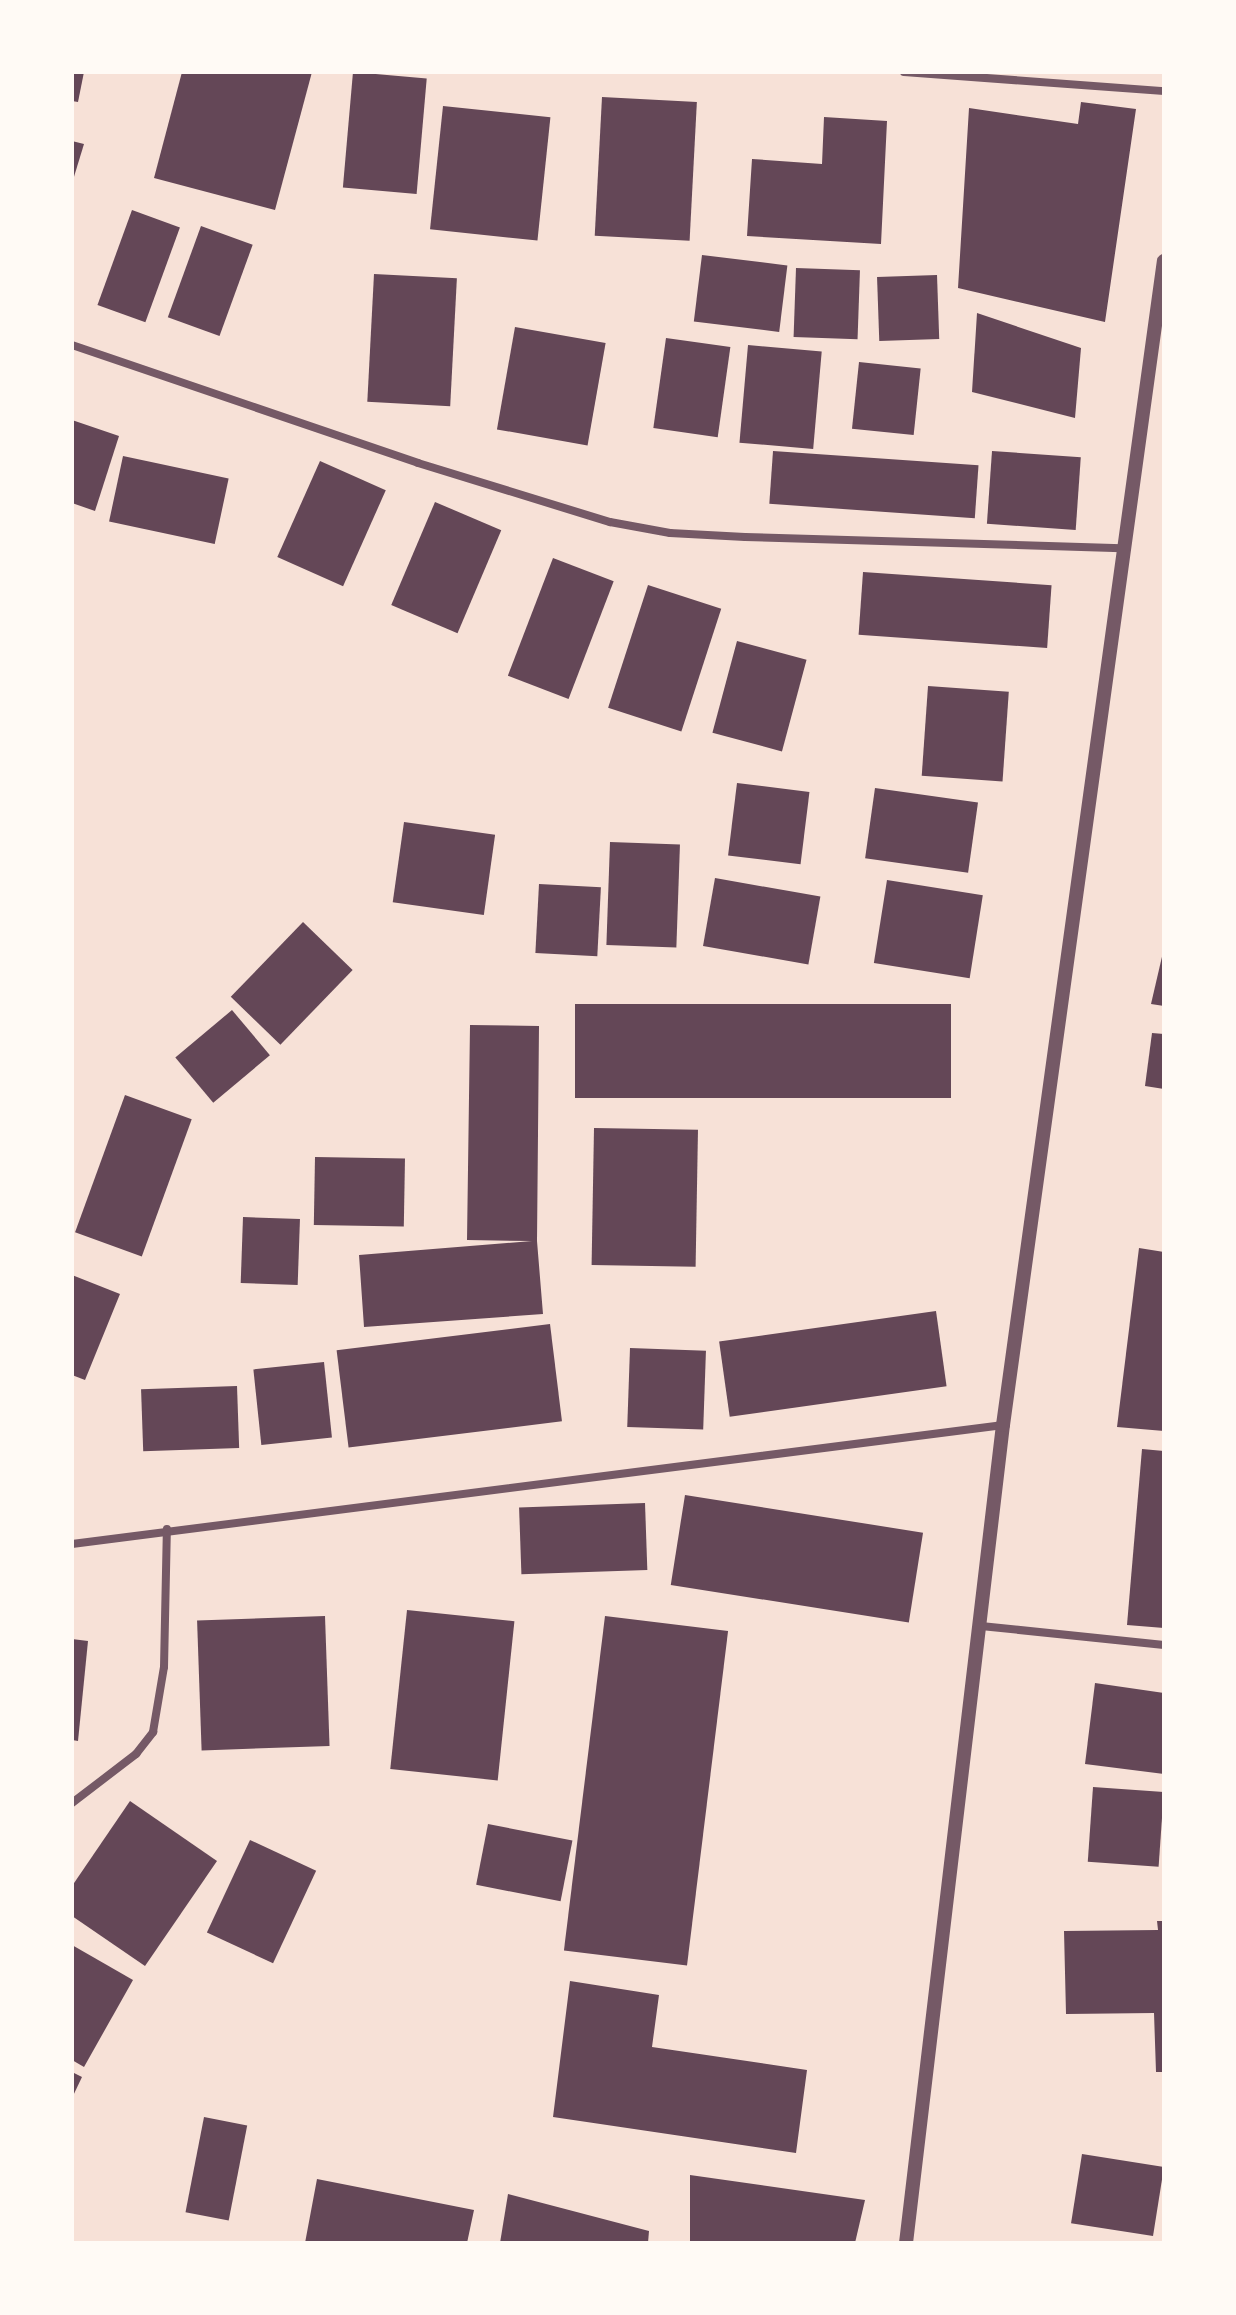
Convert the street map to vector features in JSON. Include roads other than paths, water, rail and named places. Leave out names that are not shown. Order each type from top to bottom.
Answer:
[{"type":"street","points":[[904,72],[1164,91]]},
{"type":"street","points":[[906,2243],[1003,1425],[1122,548],[1154,354],[1164,261]]},
{"type":"street","points":[[72,345],[418,463],[610,522],[730,536],[1122,548]]},
{"type":"street","points":[[72,1544],[167,1529],[1003,1425]]},
{"type":"street","points":[[72,1803],[136,1754],[153,1732],[164,1667],[167,1529]]},
{"type":"street","points":[[981,1626],[1164,1645]]}]
